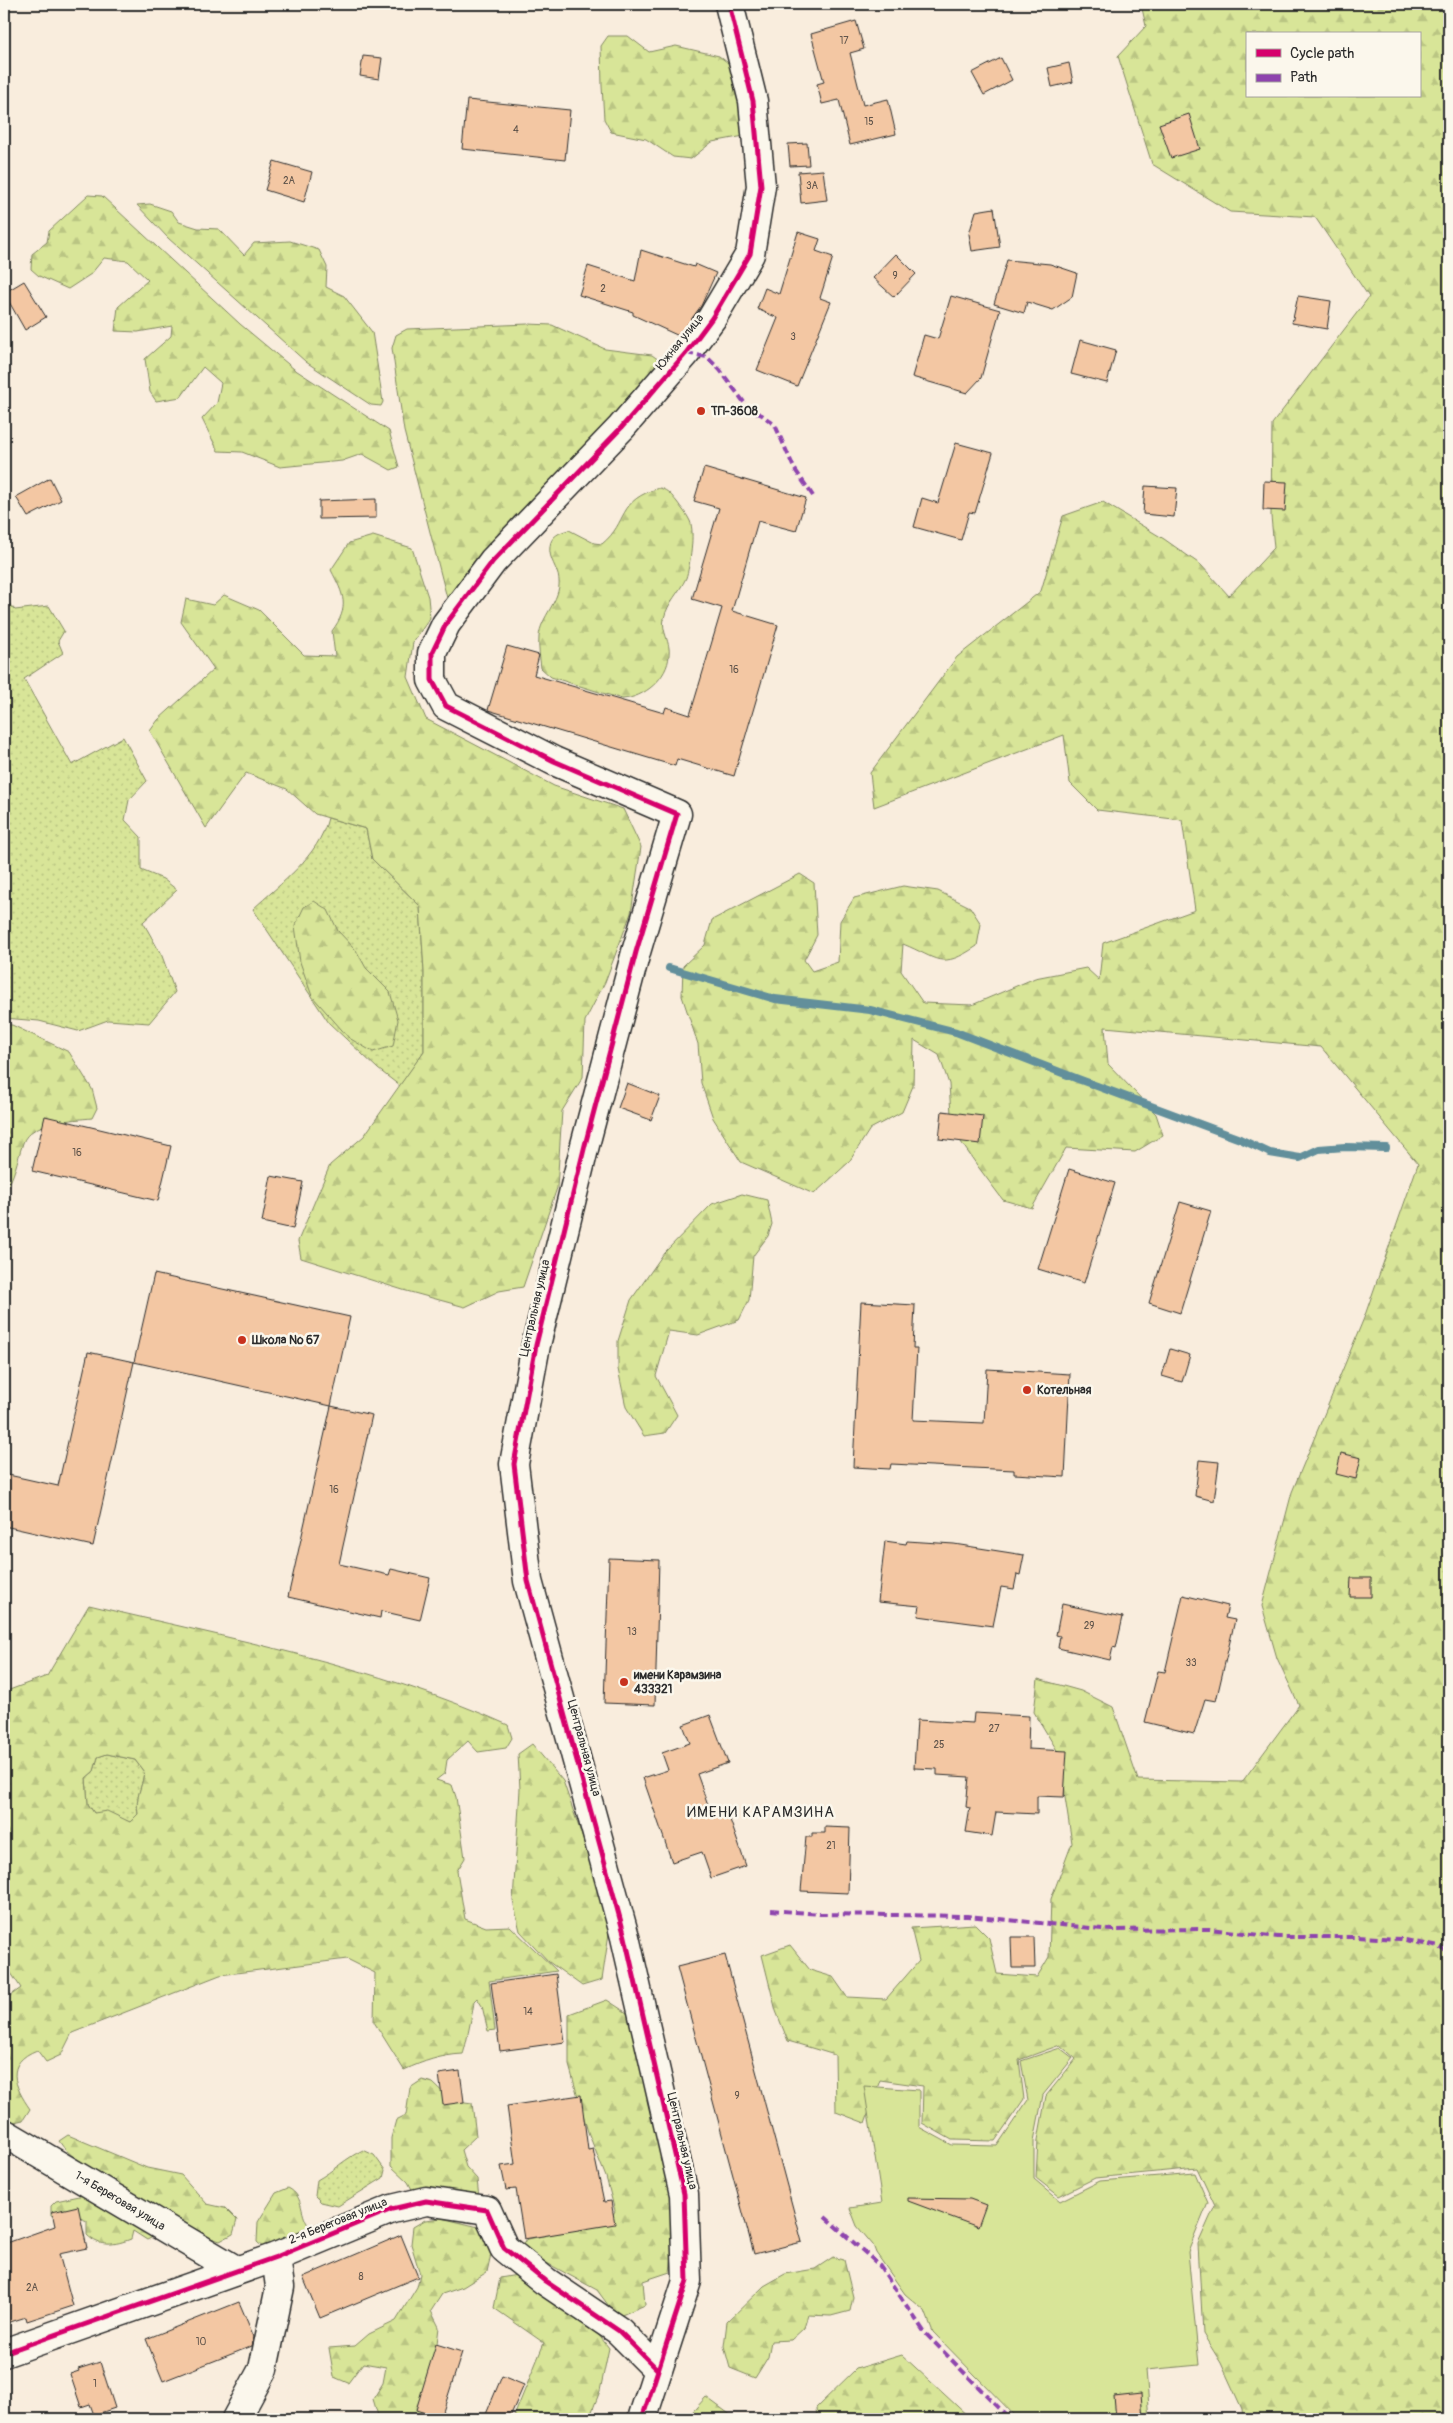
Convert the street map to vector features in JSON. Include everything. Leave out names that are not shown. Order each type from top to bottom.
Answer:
[{"type":"street","name":"Южная улица","points":[[589,1128],[636,952],[678,814],[554,761],[446,706],[432,680],[432,653],[446,624],[493,561],[621,428],[686,352],[712,318],[750,254],[761,186],[753,101],[729,4]]},
{"type":"street","name":"Центральная улица","points":[[589,1128],[536,1345],[514,1464],[528,1581],[625,1937],[684,2194],[687,2281],[642,2419]]},
{"type":"street","name":"1-я Береговая улица","points":[[4,2133],[236,2270]]},
{"type":"street","name":"2-я Береговая улица","points":[[4,2353],[276,2257],[392,2209],[426,2201],[488,2210],[504,2248],[545,2281],[619,2331],[657,2369]]},
{"type":"street","points":[[236,2419],[263,2369],[280,2287],[276,2257]]},
{"type":"green space","points":[[1141,4],[1449,4],[1449,2419],[1243,2419],[1242,2409],[1221,2363],[1203,2334],[1198,2244],[1215,2206],[1197,2168],[1095,2178],[1059,2196],[1036,2178],[1038,2140],[1046,2096],[1076,2059],[1060,2045],[1019,2060],[1024,2099],[995,2141],[952,2140],[922,2123],[923,2086],[880,2080],[865,2123],[836,2112],[835,2055],[788,2041],[776,2011],[762,1955],[790,1945],[810,1970],[833,1977],[847,1997],[886,1999],[919,1961],[911,1928],[975,1924],[989,1938],[997,1974],[1037,1977],[1049,1957],[1051,1899],[1072,1843],[1058,1752],[1034,1712],[1038,1679],[1081,1691],[1113,1707],[1138,1780],[1242,1782],[1299,1705],[1277,1658],[1262,1606],[1292,1492],[1364,1318],[1418,1164],[1321,1047],[1105,1027],[1108,1064],[1156,1114],[1163,1135],[1135,1152],[1066,1148],[1032,1208],[1003,1200],[979,1168],[952,1129],[949,1084],[939,1055],[914,1040],[913,1086],[902,1112],[870,1129],[849,1162],[814,1194],[741,1162],[713,1118],[701,1083],[698,1044],[682,996],[683,966],[705,945],[712,920],[800,874],[814,883],[817,935],[804,960],[812,971],[838,962],[840,921],[854,898],[903,886],[938,891],[970,907],[981,924],[977,946],[965,954],[947,960],[939,960],[903,944],[901,971],[923,1003],[972,1005],[1035,978],[1086,968],[1099,980],[1103,943],[1195,910],[1182,820],[1097,810],[1070,783],[1064,735],[874,807],[870,773],[957,657],[1041,591],[1063,516],[1103,502],[1164,539],[1201,565],[1229,596],[1274,548],[1271,516],[1272,424],[1369,297],[1315,217],[1230,212],[1152,164],[1118,56],[1146,26]]},
{"type":"green space","points":[[608,36],[628,36],[649,52],[676,46],[719,56],[736,69],[744,136],[712,142],[691,159],[673,157],[646,139],[611,132],[604,119],[602,86],[601,46]]},
{"type":"green space","points":[[88,195],[102,196],[240,324],[294,369],[389,431],[399,467],[391,470],[362,454],[342,461],[280,467],[242,452],[218,451],[202,419],[217,403],[221,383],[203,367],[181,397],[156,401],[150,392],[145,359],[171,336],[172,326],[138,332],[115,331],[118,307],[148,280],[128,261],[104,258],[91,274],[68,289],[39,276],[31,269],[32,254],[47,242],[49,231]]},
{"type":"green space","points":[[150,204],[171,211],[179,222],[198,228],[219,229],[244,255],[254,243],[290,241],[319,250],[327,267],[326,287],[344,296],[372,332],[383,402],[381,406],[371,405],[306,362],[168,238],[137,205]]},
{"type":"green space","points":[[528,324],[552,325],[605,349],[652,355],[663,363],[456,596],[447,598],[404,431],[392,348],[396,335],[407,329]]},
{"type":"green space","points":[[660,488],[666,490],[686,513],[690,521],[692,533],[686,578],[668,607],[664,618],[663,623],[669,650],[668,663],[664,671],[659,679],[646,691],[630,698],[622,699],[551,677],[541,668],[539,641],[540,630],[559,588],[559,580],[550,551],[552,540],[559,533],[569,530],[594,543],[602,544],[616,528],[629,505],[646,493]]},
{"type":"green space","points":[[373,536],[412,548],[428,597],[430,618],[413,642],[408,677],[426,719],[554,786],[623,809],[641,847],[631,913],[605,982],[585,1021],[583,1077],[562,1111],[557,1188],[523,1287],[499,1291],[465,1307],[301,1258],[298,1241],[330,1165],[364,1136],[424,1051],[424,972],[420,906],[372,859],[366,829],[315,814],[287,789],[246,773],[206,828],[150,731],[158,720],[214,669],[181,622],[186,599],[213,605],[224,595],[259,610],[304,655],[335,656],[332,631],[341,615],[343,601],[342,594],[331,570],[349,543]]},
{"type":"green space","points":[[4,598],[15,610],[49,606],[64,631],[58,641],[63,653],[24,679],[72,765],[123,737],[147,781],[129,800],[125,820],[141,837],[141,870],[163,879],[177,890],[143,922],[162,956],[175,992],[149,1023],[108,1020],[78,1031],[39,1021],[4,1018]]},
{"type":"green space","points":[[328,818],[366,829],[372,859],[420,906],[424,972],[424,1051],[400,1086],[378,1069],[329,1023],[253,909],[307,857],[323,832]]},
{"type":"green space","points":[[314,901],[328,910],[338,931],[356,950],[366,968],[390,992],[398,1020],[393,1046],[373,1052],[349,1038],[312,996],[300,962],[295,926],[304,907]]},
{"type":"green space","points":[[4,1025],[12,1025],[69,1052],[92,1089],[97,1108],[92,1118],[53,1123],[34,1130],[27,1136],[4,1193]]},
{"type":"green space","points":[[742,1194],[767,1200],[772,1224],[768,1236],[753,1256],[749,1300],[739,1320],[698,1335],[669,1331],[656,1376],[677,1415],[665,1433],[644,1436],[626,1407],[618,1369],[618,1341],[631,1300],[664,1253],[712,1204]]},
{"type":"green space","points":[[89,1605],[302,1655],[406,1686],[458,1704],[508,1725],[512,1738],[506,1748],[478,1752],[468,1741],[447,1760],[445,1773],[436,1780],[452,1785],[456,1797],[465,1858],[457,1871],[465,1919],[486,1927],[510,1926],[557,1971],[489,1981],[495,2030],[488,2031],[482,2006],[477,1998],[474,2001],[463,2054],[433,2059],[404,2070],[374,2022],[375,1973],[347,1959],[220,1975],[72,2033],[61,2055],[46,2062],[37,2050],[27,2055],[16,2068],[15,2076],[16,2084],[30,2109],[23,2120],[10,2123],[4,2120],[4,2015],[6,2014],[7,1998],[21,1988],[7,1967],[6,1946],[4,1944],[4,1692],[47,1676]],"holes":[[[107,1754],[135,1760],[144,1772],[138,1797],[138,1814],[130,1822],[107,1811],[94,1813],[88,1804],[86,1778],[94,1771],[98,1757]]]},
{"type":"green space","points":[[532,1744],[563,1781],[603,1897],[609,1933],[602,1980],[582,1986],[549,1962],[520,1931],[513,1901],[520,1789],[518,1754]]},
{"type":"green space","points":[[107,1754],[135,1760],[144,1772],[138,1798],[138,1815],[130,1822],[94,1813],[88,1804],[86,1778],[94,1771],[98,1757]]},
{"type":"green space","points":[[607,2000],[627,2013],[679,2195],[670,2272],[643,2281],[645,2305],[617,2317],[597,2290],[517,2247],[528,2239],[609,2222],[615,2211],[606,2177],[588,2132],[569,2065],[569,2014]]},
{"type":"green space","points":[[1060,2048],[1073,2058],[1043,2095],[1034,2141],[1034,2179],[1060,2201],[1100,2181],[1195,2173],[1208,2203],[1188,2252],[1199,2365],[1146,2370],[1150,2419],[1018,2419],[933,2332],[925,2311],[905,2294],[876,2253],[873,2245],[857,2226],[850,2208],[882,2203],[864,2086],[919,2090],[919,2127],[952,2145],[997,2146],[1028,2100],[1021,2061]]},
{"type":"green space","points":[[422,2080],[433,2083],[451,2100],[472,2103],[476,2136],[461,2150],[466,2167],[477,2179],[479,2199],[415,2195],[408,2182],[391,2166],[391,2138],[396,2120],[406,2115],[410,2088]]},
{"type":"green space","points":[[68,2135],[147,2168],[181,2175],[207,2204],[225,2208],[237,2220],[233,2234],[220,2241],[205,2236],[137,2198],[67,2151],[59,2141]]},
{"type":"green space","points":[[363,2150],[374,2155],[385,2170],[383,2178],[338,2206],[321,2202],[315,2196],[317,2180]]},
{"type":"green space","points":[[288,2188],[294,2192],[300,2201],[304,2218],[311,2228],[267,2251],[257,2242],[258,2222],[276,2193]]},
{"type":"green space","points":[[89,2194],[155,2236],[147,2240],[133,2231],[131,2239],[119,2243],[102,2244],[87,2235],[87,2221],[75,2216],[57,2218],[51,2215],[51,2206],[56,2201]]},
{"type":"green space","points":[[441,2218],[483,2228],[491,2254],[487,2272],[463,2287],[442,2294],[431,2311],[439,2327],[432,2386],[421,2413],[403,2419],[379,2419],[373,2399],[383,2383],[386,2367],[363,2363],[348,2383],[334,2377],[329,2348],[355,2346],[369,2334],[396,2321],[417,2287],[420,2274],[411,2244],[413,2227],[425,2220]]},
{"type":"green space","points":[[833,2257],[844,2260],[853,2297],[850,2311],[831,2316],[808,2315],[804,2328],[791,2340],[771,2341],[768,2357],[755,2378],[730,2368],[724,2346],[727,2322],[764,2286],[785,2274],[815,2269]]},
{"type":"green space","points":[[517,2275],[538,2293],[590,2324],[609,2348],[600,2391],[589,2419],[513,2419],[544,2343],[494,2308],[500,2278]]},
{"type":"green space","points":[[902,2355],[971,2419],[817,2419],[816,2408],[856,2369]]},
{"type":"green space","points":[[706,2397],[736,2419],[686,2419]]},
{"type":"building","points":[[856,21],[864,49],[850,53],[863,105],[888,99],[896,134],[850,145],[839,100],[822,104],[817,84],[824,82],[811,34]]},
{"type":"building","points":[[363,56],[382,58],[379,79],[360,76]]},
{"type":"building","points":[[1001,58],[1012,80],[984,95],[972,73]]},
{"type":"building","points":[[1069,63],[1073,82],[1052,87],[1048,68]]},
{"type":"building","points":[[467,100],[570,110],[565,160],[462,149]]},
{"type":"building","points":[[1189,114],[1200,149],[1171,158],[1159,124]]},
{"type":"building","points":[[807,143],[809,165],[790,166],[788,144]]},
{"type":"building","points":[[274,161],[312,172],[304,202],[265,190]]},
{"type":"building","points":[[823,170],[827,200],[801,203],[798,172]]},
{"type":"building","points":[[994,208],[1000,247],[972,251],[969,234],[976,211]]},
{"type":"building","points":[[798,232],[820,239],[816,251],[833,257],[820,298],[831,302],[797,386],[757,370],[778,318],[757,309],[765,288],[779,294]]},
{"type":"building","points":[[641,250],[694,267],[695,264],[716,273],[701,306],[679,336],[633,315],[633,312],[579,295],[588,266],[635,281]]},
{"type":"building","points":[[896,254],[916,274],[894,297],[873,278]]},
{"type":"building","points":[[1007,260],[1050,264],[1077,273],[1072,297],[1053,310],[1027,302],[1024,313],[994,304]]},
{"type":"building","points":[[24,281],[46,317],[25,330],[4,293]]},
{"type":"building","points":[[951,296],[1000,310],[981,378],[967,393],[912,377],[924,335],[938,339]]},
{"type":"building","points":[[1298,296],[1331,301],[1327,329],[1292,323]]},
{"type":"building","points":[[1080,340],[1116,350],[1107,383],[1071,374]]},
{"type":"building","points":[[956,443],[993,453],[975,513],[969,512],[961,540],[914,527],[922,498],[938,503]]},
{"type":"building","points":[[704,468],[806,498],[796,531],[758,521],[732,611],[778,625],[734,776],[677,759],[675,766],[488,710],[507,646],[539,655],[534,675],[664,713],[666,707],[690,715],[722,608],[692,599],[719,508],[694,501]]},
{"type":"building","points":[[50,478],[61,500],[28,517],[16,497]]},
{"type":"building","points":[[1264,481],[1287,482],[1285,511],[1263,510]]},
{"type":"building","points":[[1145,486],[1177,488],[1174,517],[1143,514]]},
{"type":"building","points":[[376,499],[376,518],[319,519],[319,501]]},
{"type":"building","points":[[627,1083],[660,1096],[651,1120],[618,1108]]},
{"type":"building","points":[[942,1111],[983,1116],[980,1144],[939,1139]]},
{"type":"building","points":[[45,1116],[171,1146],[158,1201],[32,1171]]},
{"type":"building","points":[[1069,1169],[1115,1183],[1084,1283],[1038,1269]]},
{"type":"building","points":[[271,1176],[303,1182],[293,1229],[262,1222]]},
{"type":"building","points":[[1180,1202],[1211,1211],[1180,1313],[1149,1303]]},
{"type":"building","name":"Школа № 67","points":[[154,1274],[350,1317],[331,1406],[134,1362]]},
{"type":"building","name":"Котельная","points":[[861,1302],[915,1305],[913,1348],[917,1348],[913,1420],[984,1423],[987,1369],[1070,1374],[1065,1477],[1014,1474],[1014,1470],[891,1464],[890,1469],[853,1467]]},
{"type":"building","points":[[1170,1349],[1190,1355],[1182,1382],[1162,1376]]},
{"type":"building","points":[[88,1352],[134,1362],[93,1546],[4,1526],[4,1474],[58,1486]]},
{"type":"building","points":[[331,1406],[372,1415],[339,1564],[389,1575],[391,1569],[430,1578],[420,1620],[381,1611],[380,1618],[288,1597]]},
{"type":"building","points":[[1341,1453],[1361,1458],[1356,1479],[1336,1474]]},
{"type":"building","points":[[1199,1460],[1219,1462],[1214,1501],[1195,1496]]},
{"type":"building","points":[[885,1541],[906,1544],[907,1541],[954,1544],[1024,1555],[1020,1575],[1017,1574],[1014,1589],[1001,1587],[993,1626],[918,1616],[920,1606],[878,1602]]},
{"type":"building","points":[[609,1558],[659,1560],[655,1705],[604,1703]]},
{"type":"building","points":[[1351,1578],[1371,1578],[1371,1597],[1350,1597]]},
{"type":"building","points":[[1183,1595],[1228,1606],[1225,1618],[1235,1620],[1216,1701],[1205,1699],[1194,1734],[1145,1722],[1158,1671],[1165,1672]]},
{"type":"building","points":[[1062,1604],[1123,1617],[1116,1648],[1113,1647],[1110,1660],[1058,1648],[1060,1636],[1056,1635]]},
{"type":"building","points":[[974,1713],[1029,1716],[1028,1749],[1067,1751],[1064,1797],[1037,1796],[1037,1814],[996,1812],[992,1836],[966,1832],[970,1808],[966,1807],[969,1777],[937,1775],[937,1769],[914,1768],[917,1720],[973,1723]]},
{"type":"building","points":[[710,1715],[728,1763],[697,1774],[712,1816],[727,1811],[746,1866],[711,1878],[702,1852],[672,1862],[643,1778],[668,1770],[662,1753],[690,1743],[683,1725]]},
{"type":"building","points":[[825,1827],[850,1828],[848,1893],[801,1891],[806,1837],[812,1837],[812,1833],[825,1833]]},
{"type":"building","points":[[1011,1937],[1034,1937],[1035,1968],[1012,1968]]},
{"type":"building","points":[[725,1955],[802,2242],[754,2254],[677,1967]]},
{"type":"building","points":[[556,1974],[565,2042],[500,2051],[491,1983]]},
{"type":"building","points":[[460,2071],[464,2102],[443,2105],[439,2074]]},
{"type":"building","points":[[581,2095],[588,2150],[593,2149],[604,2202],[611,2201],[615,2224],[524,2239],[516,2189],[506,2190],[501,2166],[515,2164],[507,2106]]},
{"type":"building","points":[[908,2198],[970,2199],[986,2205],[978,2227],[908,2201]]},
{"type":"building","points":[[78,2206],[87,2248],[59,2254],[73,2306],[27,2321],[26,2317],[4,2324],[4,2244],[55,2226],[52,2212]]},
{"type":"building","points":[[401,2235],[418,2277],[320,2318],[303,2277]]},
{"type":"building","points":[[239,2302],[254,2337],[252,2346],[163,2381],[146,2339]]},
{"type":"building","points":[[436,2344],[462,2352],[441,2418],[416,2410]]},
{"type":"building","points":[[100,2362],[115,2408],[94,2415],[90,2404],[81,2407],[70,2374],[79,2371],[78,2369]]},
{"type":"building","points":[[502,2376],[524,2385],[509,2419],[484,2419]]},
{"type":"building","points":[[1141,2393],[1143,2419],[1116,2419],[1114,2396]]},
{"type":"waterway","points":[[669,968],[775,999],[870,1010],[956,1032],[1240,1139],[1270,1153],[1300,1158],[1319,1149],[1345,1147],[1386,1148]]},
{"type":"marked path","points":[[686,353],[707,357],[720,370],[749,409],[762,415],[775,425],[794,468],[813,496]]},
{"type":"marked path","points":[[771,1910],[820,1914],[967,1916],[1112,1930],[1210,1929],[1278,1937],[1401,1939],[1439,1947],[1449,1952]]},
{"type":"marked path","points":[[825,2217],[879,2265],[925,2333],[1010,2419]]},
{"type":"cycle path","points":[[642,2419],[687,2281],[684,2194],[625,1937],[528,1581],[514,1464],[536,1345],[585,1145],[636,952],[677,814],[554,761],[446,706],[432,680],[432,653],[446,624],[493,561],[621,428],[686,353],[712,318],[750,254],[761,186],[753,101],[729,4]]},
{"type":"cycle path","points":[[4,2353],[276,2257],[392,2209],[426,2201],[487,2210],[504,2248],[545,2281],[619,2331],[657,2369]]},
{"type":"place","name":"ТП-3608","points":[[701,411]]},
{"type":"place","name":"Школа № 67","points":[[242,1340]]},
{"type":"place","name":"Котельная","points":[[1027,1390]]},
{"type":"place","name":"имени Карамзина 433321","points":[[624,1682]]},
{"type":"district","name":"ИМЕНИ КАРАМЗИНА","points":[[761,1812]]}]
